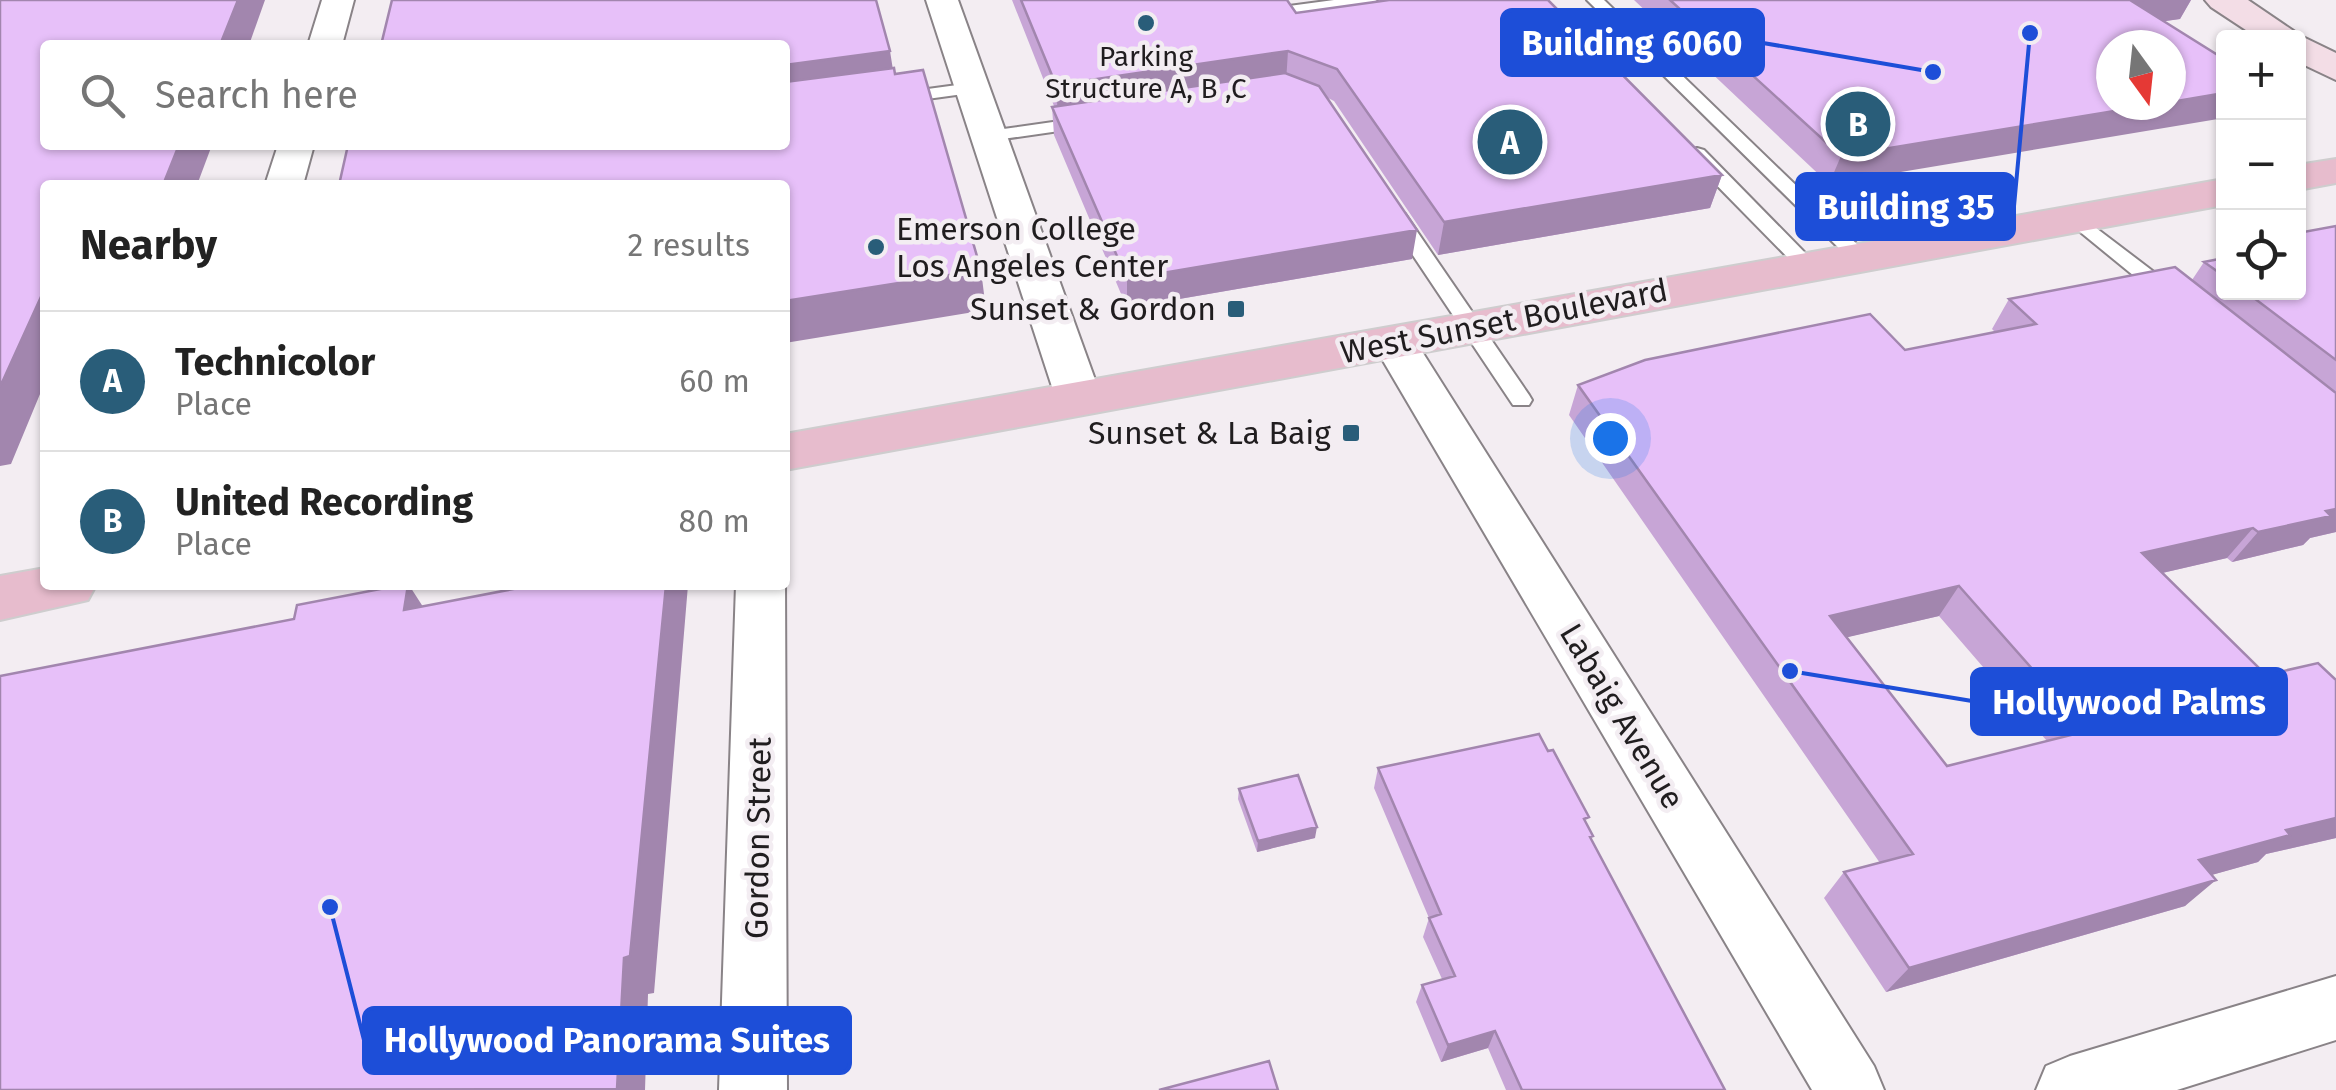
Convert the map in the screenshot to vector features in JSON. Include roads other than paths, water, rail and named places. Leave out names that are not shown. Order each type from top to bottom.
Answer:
[{"type":"main road","name":"West Sunset Boulevard","points":[[790,451],[2216,193]]},
{"type":"main road","points":[[0,598],[42,590]]},
{"type":"street","points":[[326,40],[338,0]]},
{"type":"street","points":[[942,0],[1079,400]]},
{"type":"street","points":[[2223,0],[2271,30]]},
{"type":"street","points":[[2306,51],[2336,69]]},
{"type":"street","points":[[286,180],[294,150]]},
{"type":"street","name":"Labaig Avenue","points":[[1394,342],[1850,1090]]},
{"type":"street","name":"Gordon Street","points":[[753,1090],[762,590]]},
{"type":"street","points":[[2070,1090],[2336,1008]]},
{"type":"lane","points":[[1266,14],[1369,0]]},
{"type":"lane","points":[[1595,0],[1858,256]]},
{"type":"lane","points":[[876,101],[972,88]]},
{"type":"lane","points":[[989,136],[1110,118]]},
{"type":"lane","points":[[1688,145],[1806,265]]},
{"type":"lane","points":[[1388,202],[1521,400]]},
{"type":"lane","points":[[2075,218],[2193,313]]},
{"type":"place","name":"Parking Structure A, B ,C","points":[[1146,23]]},
{"type":"place","name":"Building 35","points":[[2030,33]]},
{"type":"place","name":"Building 6060","points":[[1933,72]]},
{"type":"place","name":"United Recording","points":[[1858,124]]},
{"type":"place","name":"Technicolor","points":[[1510,142]]},
{"type":"place","name":"Emerson College Los Angeles Center","points":[[876,247]]},
{"type":"place","name":"Sunset & Gordon","points":[[1236,309]]},
{"type":"place","name":"Sunset & La Baig","points":[[1351,433]]},
{"type":"place","name":"Hollywood Palms","points":[[1790,671]]},
{"type":"place","name":"Hollywood Panorama Suites","points":[[330,907]]}]
